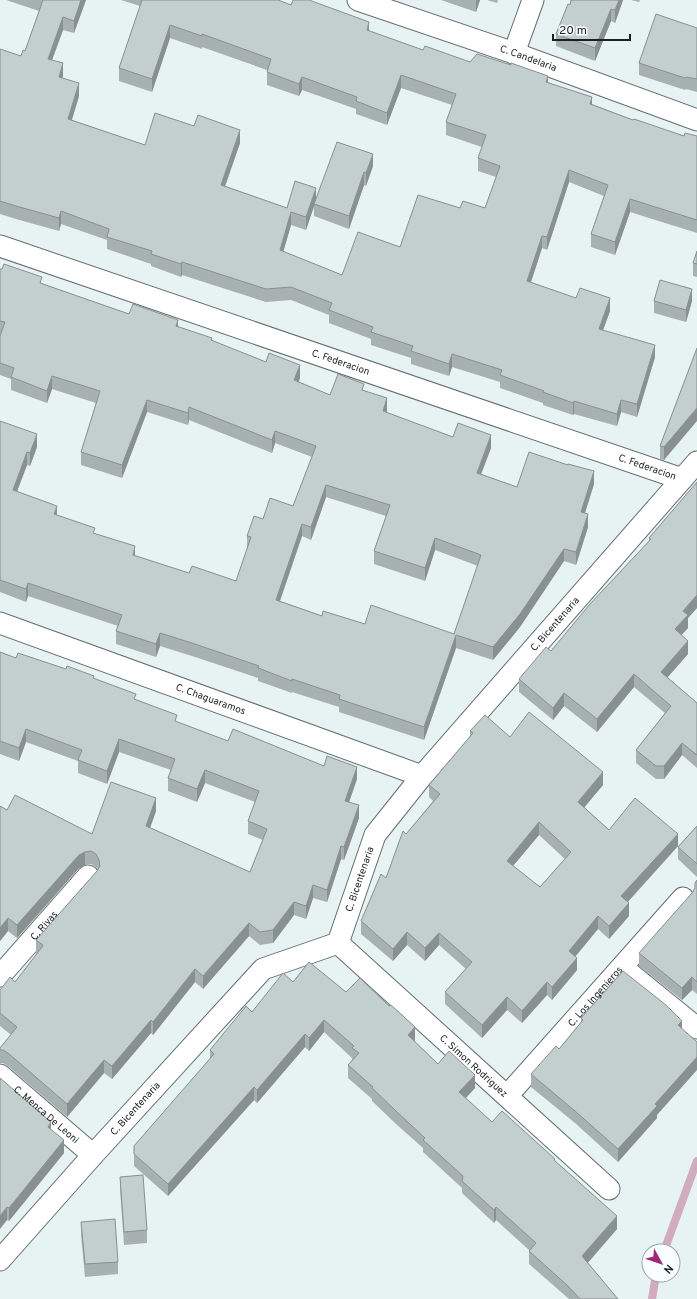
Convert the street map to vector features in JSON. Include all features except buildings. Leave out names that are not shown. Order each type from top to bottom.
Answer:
[{"type":"street","name":"C. Candelaria","points":[[358,0],[514,53],[697,120]]},
{"type":"street","points":[[514,53],[533,0]]},
{"type":"street","name":"C. Federacion","points":[[0,246],[682,479]]},
{"type":"street","name":"C. Bicentenaria","points":[[0,1260],[93,1155],[263,970],[338,943],[375,835],[422,776],[697,462]]},
{"type":"street","name":"C. Chaguaramos","points":[[0,623],[422,776]]},
{"type":"street","name":"C. Rivas","points":[[0,976],[88,876]]},
{"type":"street","name":"C. Los Ingenieros","points":[[507,1096],[684,898]]},
{"type":"street","name":"C. Simon Rodriguez","points":[[338,943],[609,1189]]},
{"type":"street","points":[[623,968],[697,1028]]},
{"type":"street","name":"C. Menca De Leoni","points":[[0,1075],[93,1155]]},
{"type":"waterway","points":[[667,1243],[697,1161]]},
{"type":"waterway","points":[[652,1299],[655,1283]]}]
